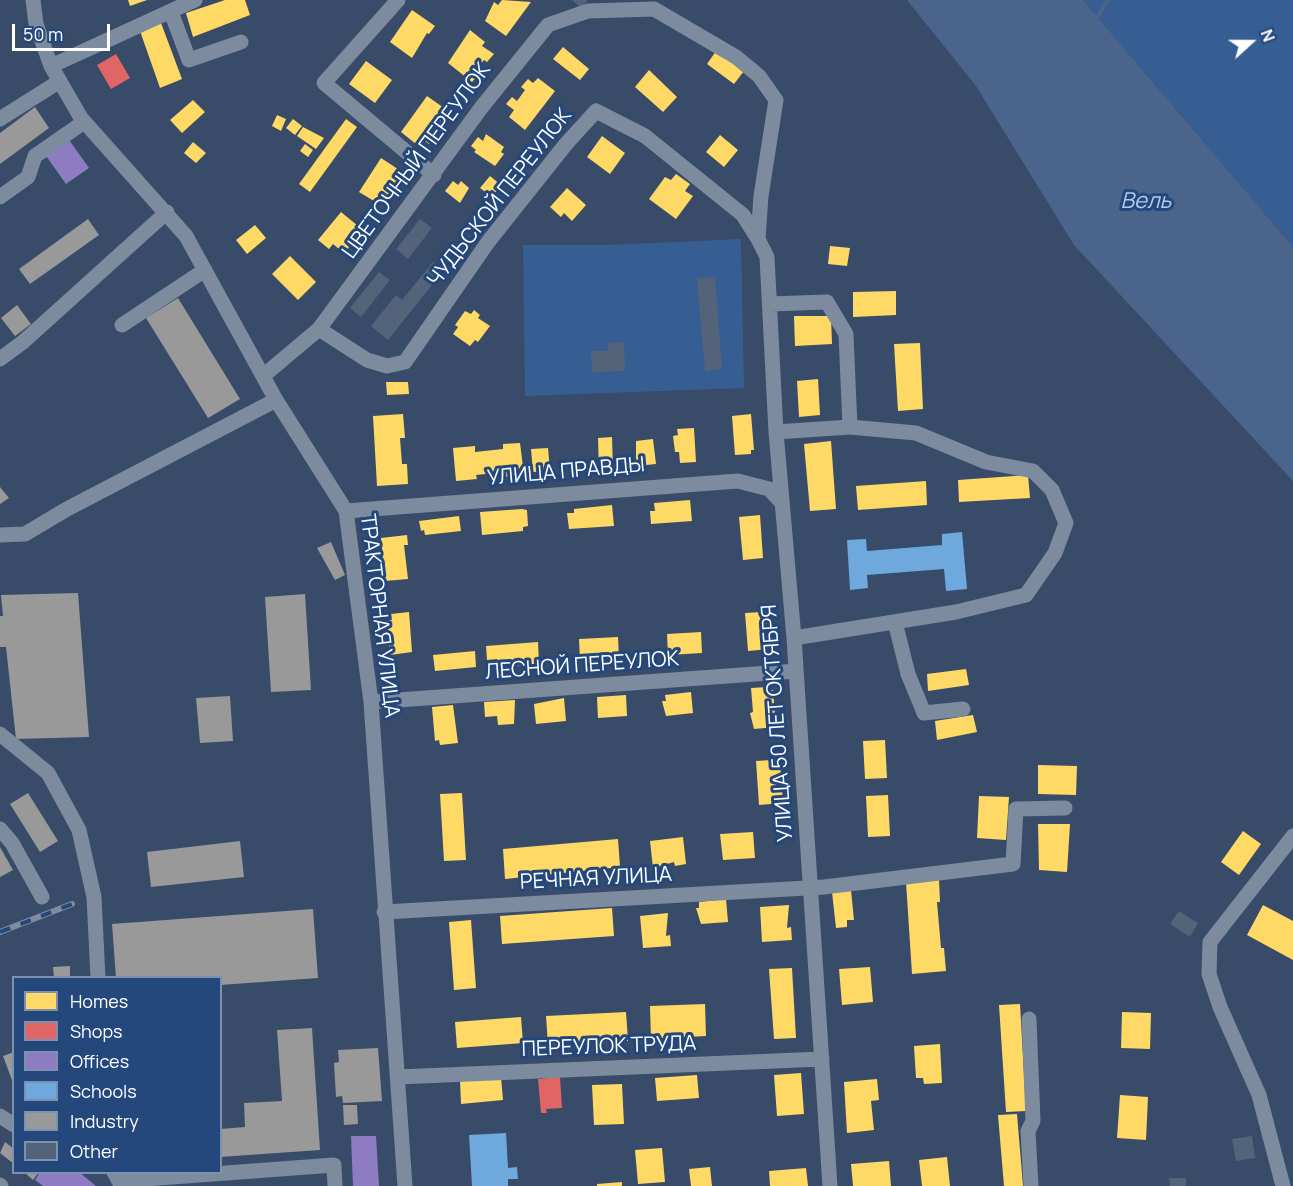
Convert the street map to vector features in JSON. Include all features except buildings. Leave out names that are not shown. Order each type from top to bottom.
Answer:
[{"type":"street","name":"ТРАКТОРНАЯ УЛИЦА","points":[[33,0],[36,24],[51,66],[84,122],[167,212],[186,236],[276,400],[346,511],[371,702],[405,1186]]},
{"type":"street","points":[[51,66],[195,0]]},
{"type":"street","points":[[398,0],[324,83],[434,175]]},
{"type":"street","name":"ЦВЕТОЧНЫЙ ПЕРЕУЛОК","points":[[263,376],[319,329],[487,100],[548,25],[588,10],[624,5],[654,9],[736,57],[759,76],[776,100],[761,196],[758,239]]},
{"type":"street","points":[[171,12],[189,60],[241,42]]},
{"type":"street","points":[[0,119],[60,81]]},
{"type":"street","name":"ЧУДЬСКОЙ ПЕРЕУЛОК","points":[[319,329],[345,348],[367,360],[387,366],[405,362],[488,242],[566,144],[596,111],[645,136],[742,215],[767,257]]},
{"type":"street","points":[[0,197],[28,177],[35,156],[84,122]]},
{"type":"street","points":[[0,359],[24,342],[167,212]]},
{"type":"street","name":"УЛИЦА 50 ЛЕТ ОКТЯБРЯ","points":[[767,257],[776,432],[794,638],[830,1186]]},
{"type":"street","points":[[122,325],[205,270]]},
{"type":"street","points":[[770,304],[827,302],[846,334],[850,427]]},
{"type":"street","points":[[0,534],[25,534],[67,509],[276,400]]},
{"type":"street","points":[[776,432],[850,427],[916,433],[986,462],[1034,471],[1052,490],[1066,523],[1055,553],[1026,595],[956,612],[794,638]]},
{"type":"street","name":"УЛИЦА ПРАВДЫ","points":[[346,511],[738,481],[769,489],[782,503]]},
{"type":"street","points":[[896,622],[908,674],[924,713],[963,709]]},
{"type":"street","name":"ЛЕСНОЙ ПЕРЕУЛОК","points":[[371,702],[796,671]]},
{"type":"street","points":[[0,734],[48,773],[79,830],[94,897],[98,976]]},
{"type":"street","name":"РЕЧНАЯ УЛИЦА","points":[[384,912],[810,887],[1013,864],[1016,809],[1065,808]]},
{"type":"street","points":[[0,830],[12,843],[42,897]]},
{"type":"street","points":[[1293,836],[1210,942],[1209,974],[1220,1006],[1259,1095],[1282,1186],[1293,1184]]},
{"type":"street","points":[[1029,1019],[1033,1121],[1028,1131],[1031,1186]]},
{"type":"street","name":"ПЕРЕУЛОК ТРУДА","points":[[398,1077],[822,1059]]},
{"type":"street","points":[[222,1173],[334,1165],[335,1186]]},
{"type":"street","points":[[115,1174],[119,1181],[213,1174]]},
{"type":"shaded area","points":[[1083,0],[1293,0],[1293,247]]},
{"type":"shaded area","points":[[741,239],[744,388],[525,396],[523,245],[608,245]]},
{"type":"water","name":"Вель","points":[[907,0],[1083,0],[1293,247],[1293,481],[1074,245],[976,86]]},
{"type":"waterway","points":[[1096,20],[1108,0]]},
{"type":"railway","points":[[0,932],[72,904]]}]
